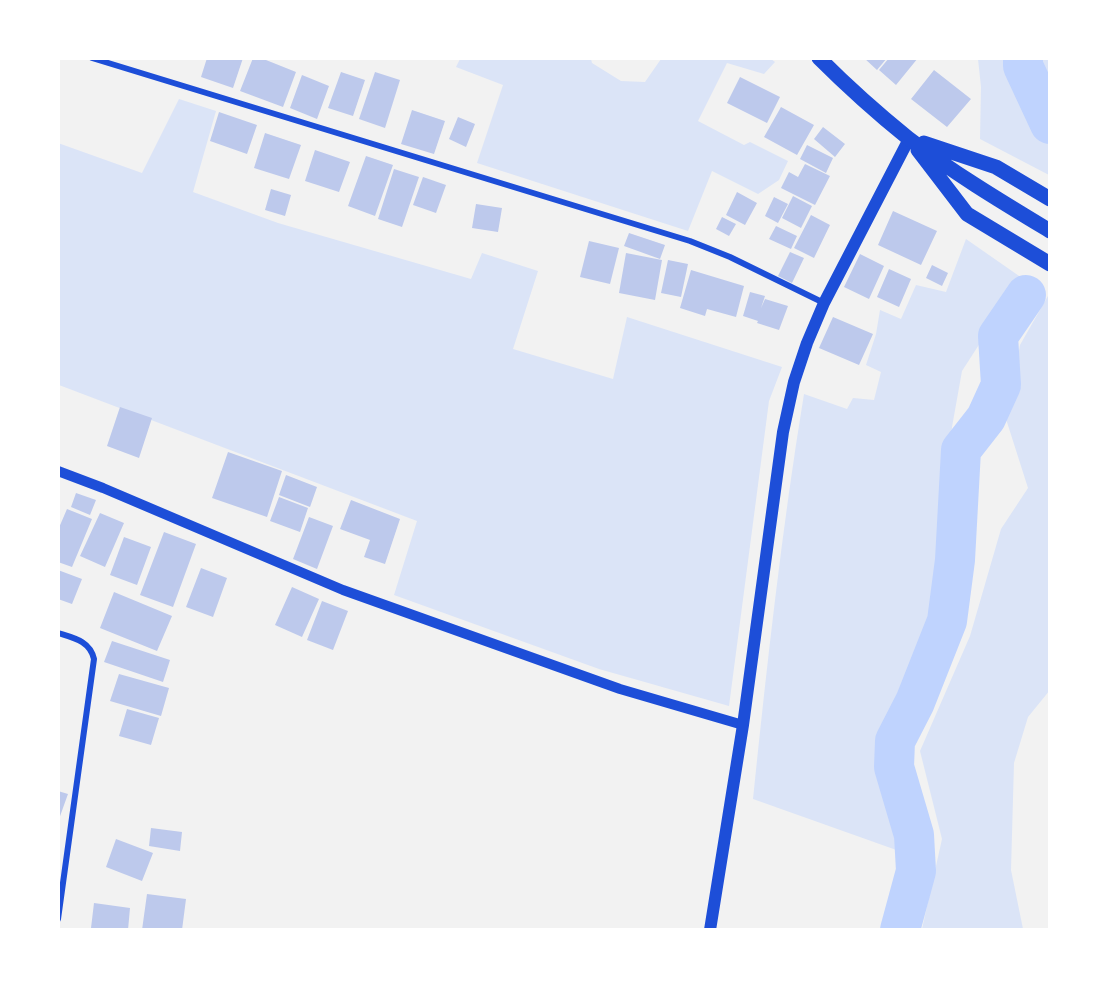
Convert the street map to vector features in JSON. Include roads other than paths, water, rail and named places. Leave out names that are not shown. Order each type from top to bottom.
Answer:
[{"type":"main road","points":[[819,58],[909,138],[982,189],[1050,231]]},
{"type":"main road","points":[[710,930],[743,725],[783,432],[790,396],[797,369],[824,303],[909,138]]},
{"type":"main road","points":[[909,138],[996,166],[1050,200]]},
{"type":"main road","points":[[909,138],[967,213],[1050,264]]},
{"type":"street","points":[[92,58],[690,241],[730,257],[824,303]]},
{"type":"street","points":[[58,471],[343,590],[620,689],[743,725]]},
{"type":"street","points":[[58,633],[84,642],[93,653],[58,919]]},
{"type":"waterway","points":[[1023,58],[1023,66],[1050,124]]},
{"type":"waterway","points":[[900,930],[916,871],[914,835],[894,767],[895,741],[915,702],[947,621],[955,560],[961,450],[986,418],[1001,385],[998,336],[1026,295]]}]
